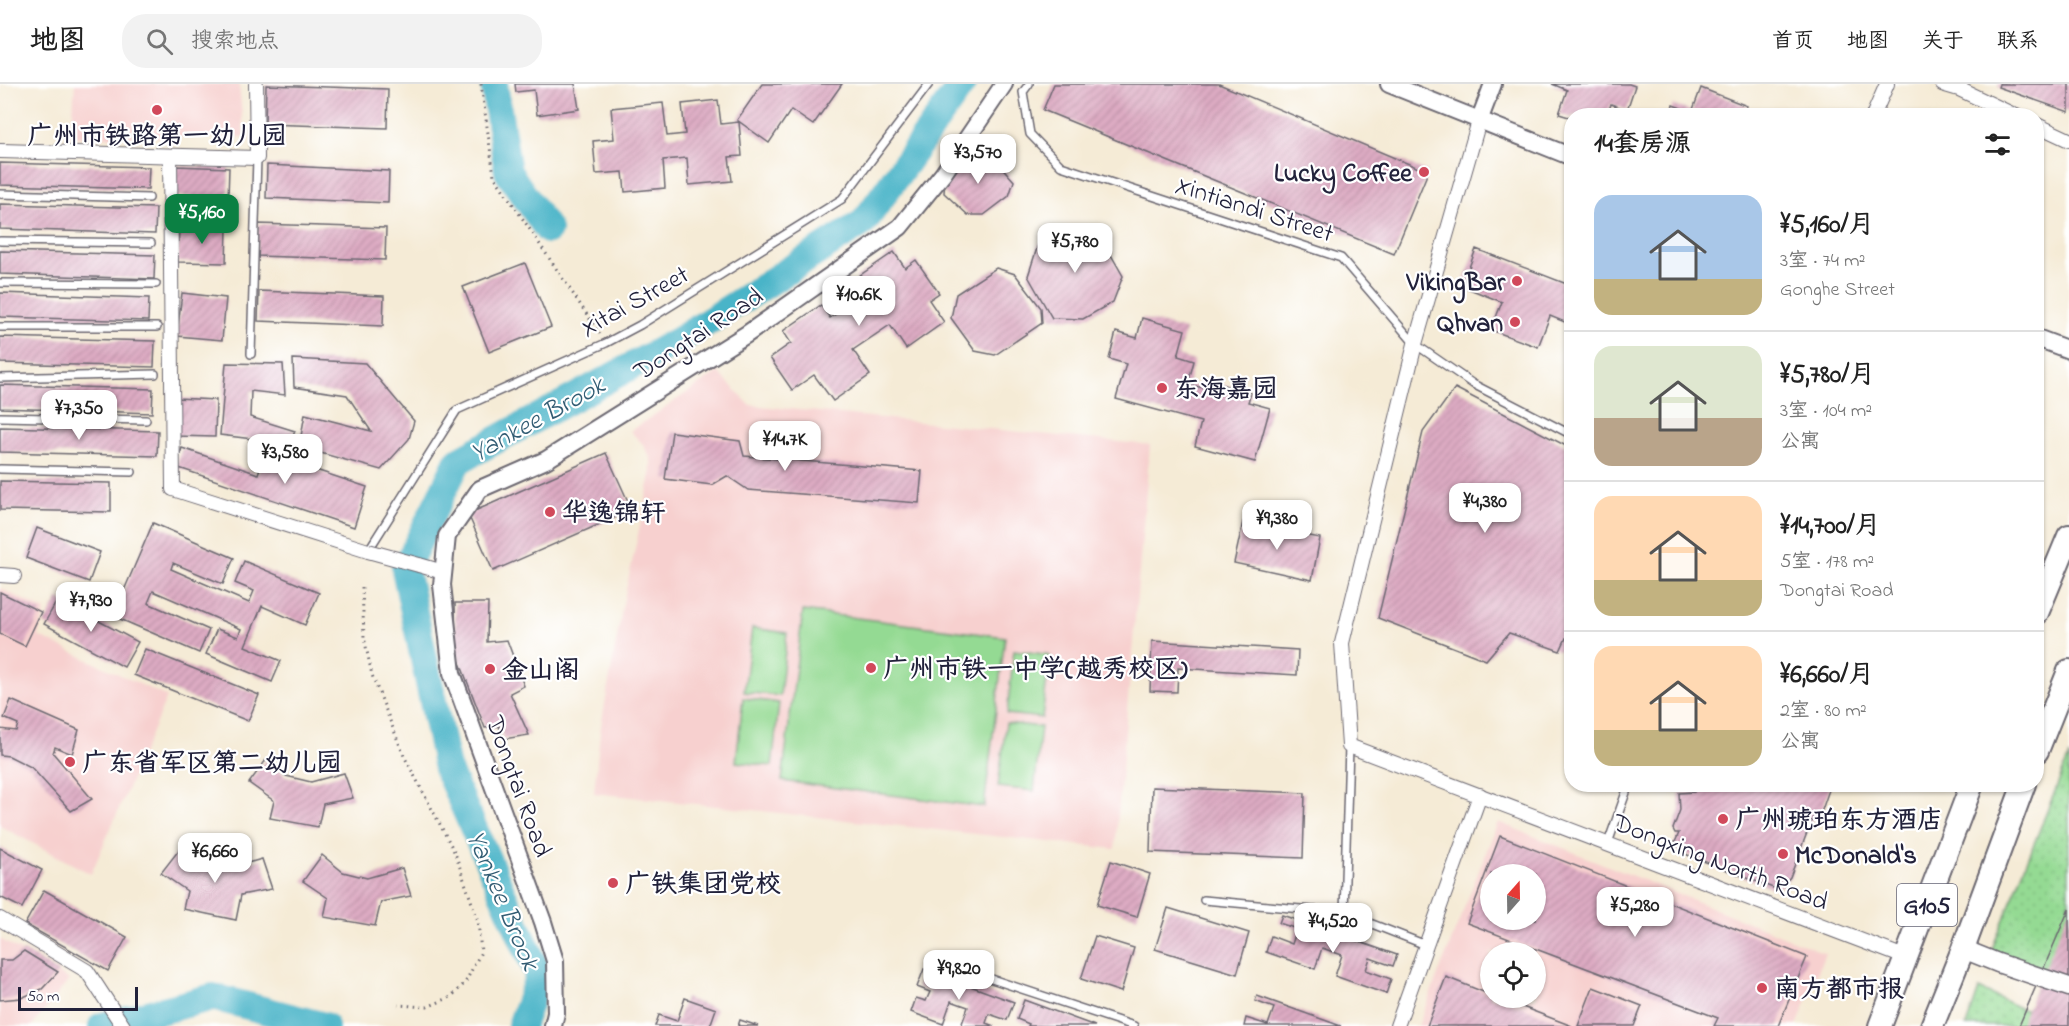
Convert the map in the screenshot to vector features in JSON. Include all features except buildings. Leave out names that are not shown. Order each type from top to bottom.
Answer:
[{"type":"highway","points":[[2044,596],[2064,546],[2069,523]]},
{"type":"highway","points":[[2044,734],[2069,671]]},
{"type":"highway","name":"G105","points":[[1880,1026],[1969,792]]},
{"type":"highway","name":"G105","points":[[1938,1024],[2021,792]]},
{"type":"main road","points":[[1963,949],[2069,987]]},
{"type":"street","points":[[0,152],[257,158],[256,84]]},
{"type":"street","name":"Dongtai Road","points":[[553,1026],[556,1013],[555,961],[452,674],[442,585],[447,536],[480,489],[546,460],[747,334],[900,227],[943,174],[1004,84]]},
{"type":"street","points":[[1389,84],[1564,154]]},
{"type":"street","points":[[1349,746],[1342,643],[1415,344],[1479,121],[1493,84]]},
{"type":"street","points":[[1876,108],[1887,84]]},
{"type":"street","points":[[1942,84],[1960,87],[2001,108]]},
{"type":"street","points":[[2044,128],[2069,140]]},
{"type":"street","points":[[170,156],[172,489],[443,572]]},
{"type":"street","points":[[2044,341],[2069,350]]},
{"type":"street","points":[[0,575],[14,576]]},
{"type":"street","name":"Dongxing North Road","points":[[1349,746],[1907,958]]},
{"type":"street","points":[[1397,1026],[1480,795]]},
{"type":"street","points":[[0,920],[87,971],[123,1026]]},
{"type":"lane","name":"Xitai Street","points":[[369,550],[456,410],[606,343],[640,325],[842,199],[929,84]]},
{"type":"lane","name":"Xintiandi Street","points":[[1029,84],[1023,92],[1030,134],[1061,166],[1341,258],[1415,344],[1473,384],[1564,431]]},
{"type":"lane","points":[[251,354],[257,158]]},
{"type":"lane","points":[[0,194],[149,198]]},
{"type":"lane","points":[[0,241],[151,243]]},
{"type":"lane","points":[[0,283],[156,284]]},
{"type":"lane","points":[[0,327],[157,327]]},
{"type":"lane","points":[[0,378],[155,374]]},
{"type":"lane","points":[[0,417],[146,420]]},
{"type":"lane","points":[[0,469],[132,472]]},
{"type":"lane","points":[[1344,913],[1349,746]]},
{"type":"lane","points":[[1608,843],[1626,792]]},
{"type":"lane","points":[[1204,900],[1344,913],[1426,945]]},
{"type":"lane","points":[[937,961],[1134,1026]]},
{"type":"path","points":[[481,84],[494,176],[606,343]]},
{"type":"path","points":[[362,587],[364,637],[372,675],[404,756],[455,853],[478,921],[481,952],[465,983],[451,997],[428,1007],[398,1005]]},
{"type":"shaded area","name":"广州市铁路第一幼儿园","points":[[75,84],[239,84],[244,137],[71,137]]},
{"type":"shaded area","name":"广州市铁一中学(越秀校区)","points":[[718,372],[750,405],[1150,445],[1115,849],[594,793],[600,732],[623,604],[651,475],[651,459],[642,443],[630,431]]},
{"type":"shaded area","name":"广东省军区第二幼儿园","points":[[0,588],[45,611],[38,636],[167,697],[91,874],[0,826]]},
{"type":"shaded area","points":[[1498,822],[1825,953],[1797,1026],[1418,1026],[1480,868],[1480,930],[1546,930],[1546,864],[1482,864]]},
{"type":"shaded area","points":[[0,939],[69,980],[32,1026],[0,1026]]},
{"type":"green space","points":[[803,611],[1005,637],[984,807],[782,781]]},
{"type":"green space","points":[[752,628],[787,633],[780,696],[744,692]]},
{"type":"green space","points":[[1014,650],[1050,655],[1042,718],[1007,714]]},
{"type":"green space","points":[[743,698],[779,703],[772,766],[736,762]]},
{"type":"green space","points":[[1006,723],[1041,727],[1034,791],[998,787]]},
{"type":"green space","points":[[2069,756],[2069,980],[1990,954]]},
{"type":"green space","points":[[1979,989],[2059,1026],[1966,1026]]},
{"type":"waterway","points":[[494,84],[508,172],[548,230]]},
{"type":"waterway","name":"Yankee Brook","points":[[521,1026],[539,976],[447,768],[405,569],[458,461],[681,339],[864,222],[962,84]]},
{"type":"waterway","name":"Yankee Brook","points":[[102,1026],[213,997],[325,1026]]},
{"type":"place","name":"广州市铁路第一幼儿园","points":[[157,110]]},
{"type":"place","name":"Lucky Coffee","points":[[1424,172]]},
{"type":"place","name":"VikingBar","points":[[1517,281]]},
{"type":"place","name":"Qhvan","points":[[1515,322]]},
{"type":"place","name":"东海嘉园","points":[[1162,388]]},
{"type":"place","name":"华逸锦轩","points":[[550,512]]},
{"type":"place","name":"广州市铁一中学(越秀校区)","points":[[871,668]]},
{"type":"place","name":"金山阁","points":[[490,669]]},
{"type":"place","name":"广东省军区第二幼儿园","points":[[70,762]]},
{"type":"place","name":"广州琥珀东方酒店","points":[[1723,819]]},
{"type":"place","name":"McDonald's","points":[[1783,854]]},
{"type":"place","name":"广铁集团党校","points":[[613,883]]},
{"type":"place","name":"南方都市报","points":[[1762,988]]}]
